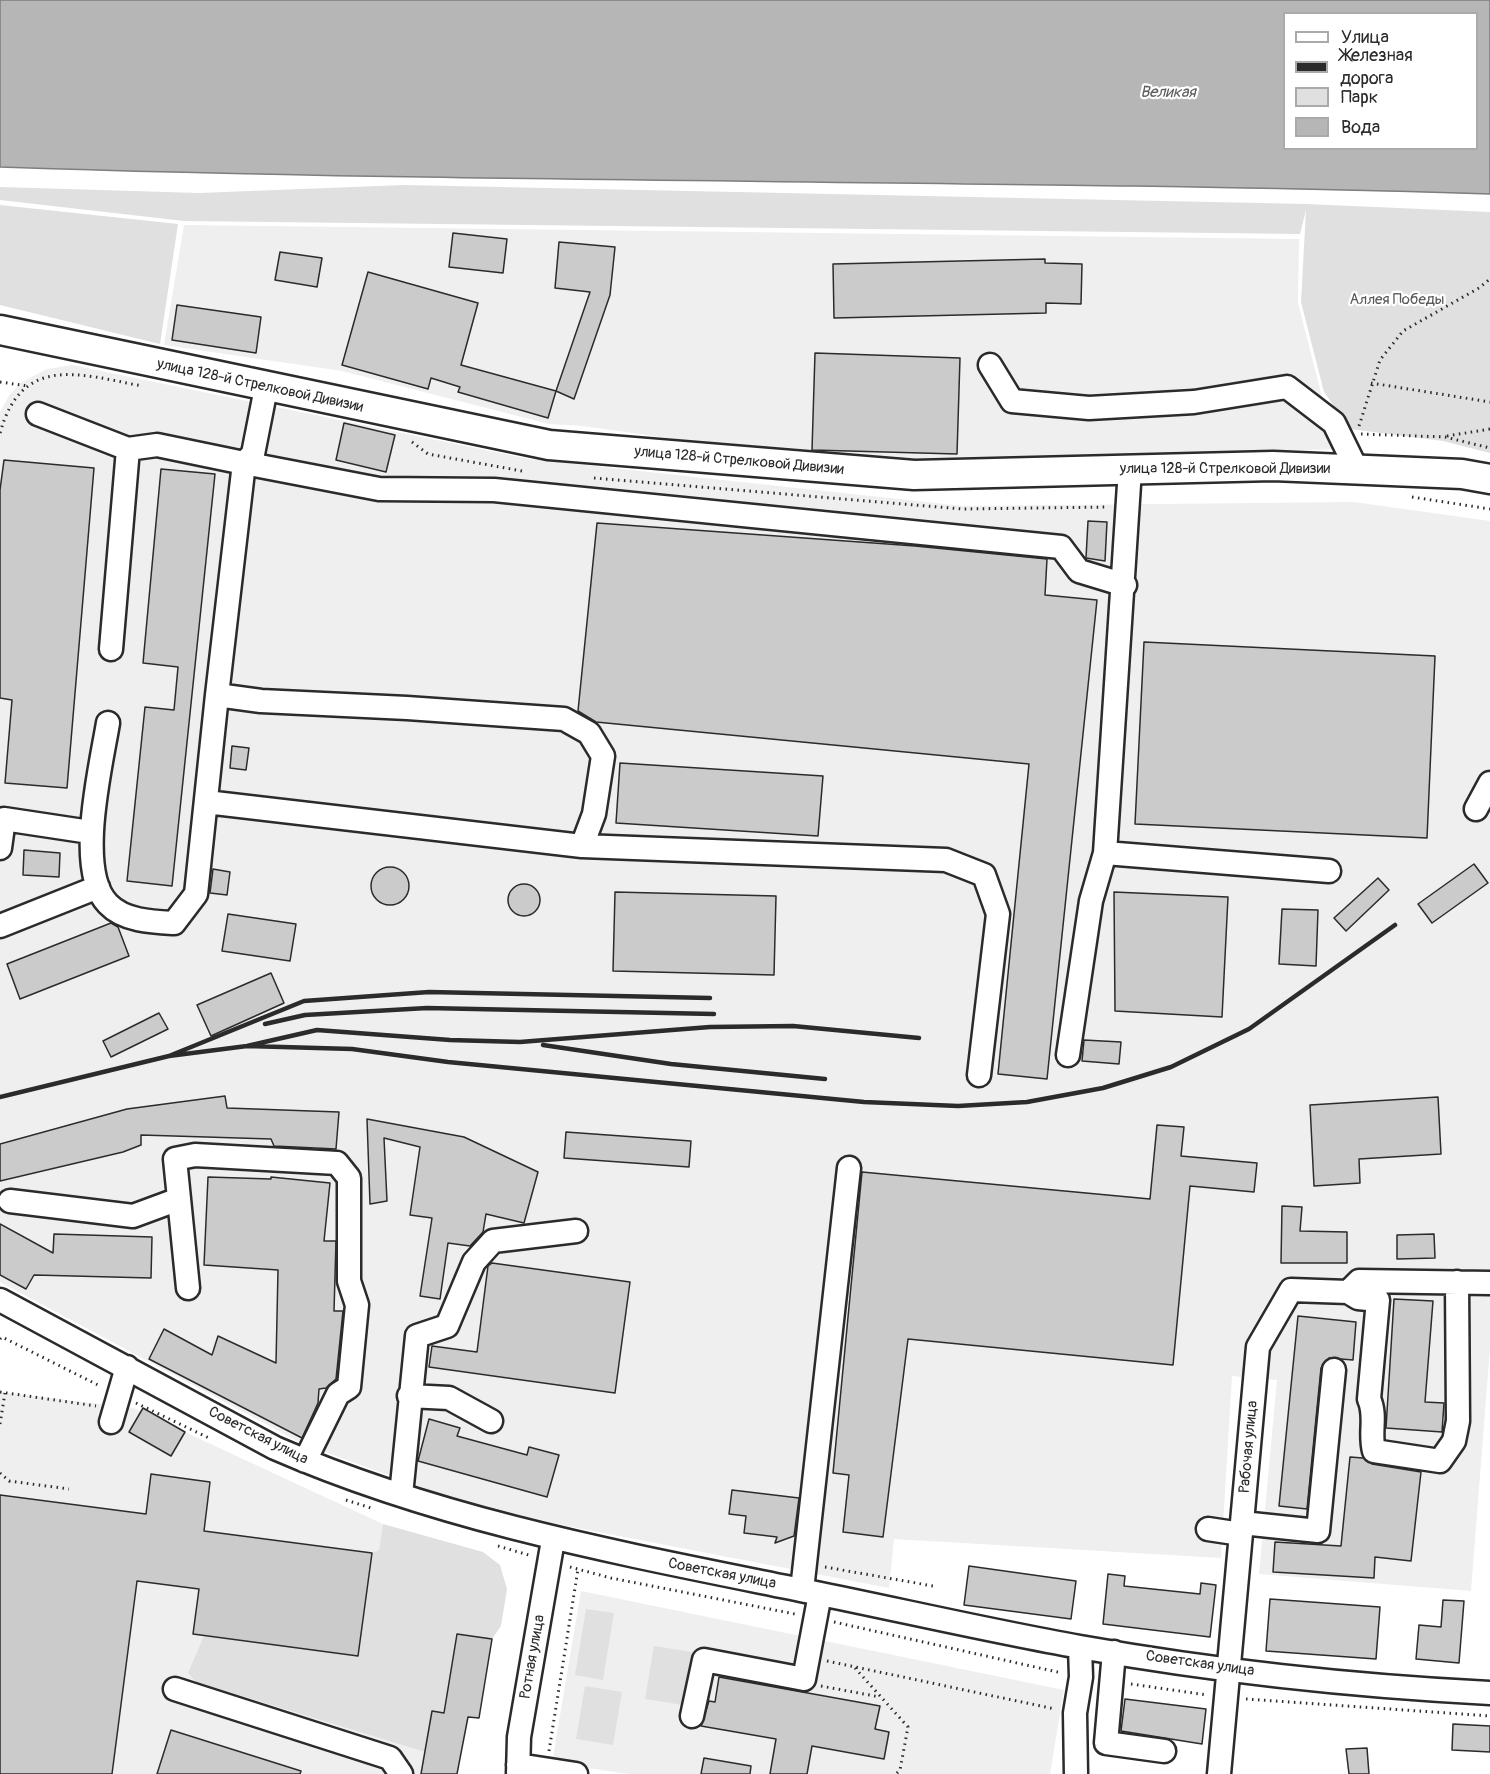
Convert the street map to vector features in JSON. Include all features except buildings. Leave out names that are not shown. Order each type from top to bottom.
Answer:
[{"type":"main road","name":"улица 128-й Стрелковой Дивизии","points":[[0,330],[266,388],[549,445],[914,475],[1274,466],[1462,474],[1490,480]]},
{"type":"street","points":[[990,364],[1012,401],[1089,408],[1194,402],[1287,387],[1334,423],[1356,468]]},
{"type":"street","points":[[108,723],[90,832],[98,887],[108,905],[141,921],[174,923],[196,894],[244,463],[253,454],[266,388]]},
{"type":"street","points":[[39,414],[128,449],[157,445],[379,489],[494,490],[1061,547],[1079,571],[1125,585]]},
{"type":"street","points":[[111,649],[128,449]]},
{"type":"street","points":[[1068,1054],[1090,901],[1105,853],[1125,585],[1130,469]]},
{"type":"street","points":[[217,695],[261,701],[564,719],[589,733],[603,756],[594,814],[582,846]]},
{"type":"street","points":[[1476,809],[1490,783]]},
{"type":"street","points":[[206,802],[582,846],[946,860],[984,875],[998,914],[979,1075]]},
{"type":"street","points":[[0,848],[4,819],[90,832]]},
{"type":"street","points":[[1105,853],[1329,871]]},
{"type":"street","points":[[0,926],[98,887]]},
{"type":"street","points":[[188,1288],[175,1159],[195,1155],[337,1163],[349,1178],[349,1281],[357,1305],[349,1387],[338,1394],[306,1461]]},
{"type":"street","points":[[692,1716],[704,1660],[805,1667],[811,1592],[806,1563],[849,1168]]},
{"type":"street","points":[[10,1201],[133,1216],[179,1199]]},
{"type":"street","points":[[401,1495],[409,1396],[417,1336],[447,1326],[474,1262],[494,1241],[576,1231]]},
{"type":"street","points":[[1457,1282],[1458,1421],[1454,1441],[1440,1461],[1374,1451],[1371,1442],[1374,1408],[1369,1399],[1378,1300],[1358,1298],[1348,1292],[1359,1281],[1457,1282],[1490,1283]]},
{"type":"street","name":"Рабочая улица","points":[[1219,1774],[1258,1347],[1291,1290],[1348,1292]]},
{"type":"street","name":"Советская улица","points":[[0,1300],[275,1448],[401,1495],[553,1539],[1080,1647],[1229,1669],[1402,1688],[1490,1693]]},
{"type":"street","points":[[113,1415],[127,1367]]},
{"type":"street","points":[[1208,1529],[1318,1531],[1334,1370]]},
{"type":"street","points":[[409,1396],[449,1398],[491,1421]]},
{"type":"street","name":"Ротная улица","points":[[518,1770],[519,1737],[553,1539]]},
{"type":"street","points":[[1076,1774],[1075,1713],[1081,1677],[1080,1647]]},
{"type":"street","points":[[1114,1652],[1106,1743],[1164,1751]]},
{"type":"street","points":[[175,1689],[390,1758],[401,1774]]},
{"type":"street","points":[[518,1770],[546,1769],[576,1774]]},
{"type":"path","points":[[1490,279],[1479,288],[1403,331],[1380,360],[1357,434],[1445,437],[1490,448]]},
{"type":"path","points":[[0,382],[29,386]]},
{"type":"path","points":[[1371,383],[1490,402]]},
{"type":"path","points":[[1445,437],[1490,429]]},
{"type":"path","points":[[0,1424],[2,1392],[113,1415]]},
{"type":"path","points":[[0,1473],[9,1481],[69,1489]]},
{"type":"path","points":[[806,1563],[933,1586]]},
{"type":"path","points":[[546,1769],[578,1569]]},
{"type":"path","points":[[854,1666],[908,1727],[900,1770],[896,1774]]},
{"type":"path","points":[[882,1698],[813,1685],[805,1667],[854,1666],[1075,1713]]},
{"type":"shaded area","points":[[184,225],[1299,239],[1298,303],[1321,393],[1342,449],[958,460],[781,454],[583,426],[549,424],[342,371],[164,345]]},
{"type":"shaded area","points":[[72,365],[529,459],[963,506],[1354,502],[1490,521],[1490,1348],[1471,1591],[1259,1574],[1277,1380],[1232,1376],[1221,1558],[894,1539],[889,1588],[484,1510],[303,1444],[0,1282],[0,412],[10,394],[22,382],[47,369]]},
{"type":"shaded area","points":[[0,1392],[133,1408],[383,1524],[379,1551],[372,1553],[358,1656],[188,1673],[197,1682],[425,1752],[421,1772],[428,1774],[0,1774]]},
{"type":"shaded area","points":[[581,1591],[1064,1690],[1050,1774],[629,1774],[552,1763]]},
{"type":"green space","name":"Аллея Победы","points":[[404,185],[1306,204],[1490,212],[1490,453],[1443,441],[1350,429],[1324,392],[1301,302],[1306,210],[1300,234],[184,221],[0,200],[0,187],[199,193]]},
{"type":"green space","points":[[0,205],[178,224],[160,344],[0,305]]},
{"type":"green space","points":[[383,1524],[483,1552],[500,1565],[507,1589],[501,1626],[492,1639],[457,1634],[444,1713],[432,1711],[425,1752],[196,1682],[188,1673],[204,1636],[358,1656],[372,1553],[379,1550]]},
{"type":"green space","points":[[586,1609],[614,1613],[603,1680],[575,1675]]},
{"type":"green space","points":[[654,1646],[692,1652],[683,1705],[645,1699]]},
{"type":"green space","points":[[585,1686],[622,1692],[613,1745],[576,1739]]},
{"type":"water","name":"Великая","points":[[0,0],[1490,0],[1490,194],[1304,189],[186,172],[0,167]]},
{"type":"railway","points":[[247,1046],[352,1049],[448,1062],[864,1102],[958,1106],[1027,1102],[1103,1088],[1171,1067],[1249,1029],[1395,925]]},
{"type":"railway","points":[[0,1097],[169,1056],[304,1001],[429,992],[710,998]]},
{"type":"railway","points":[[265,1024],[305,1015],[427,1008],[714,1014]]},
{"type":"railway","points":[[169,1056],[247,1046],[317,1030],[450,1040],[520,1042],[710,1027],[793,1026],[919,1038]]},
{"type":"railway","points":[[543,1045],[671,1064],[825,1079]]}]
